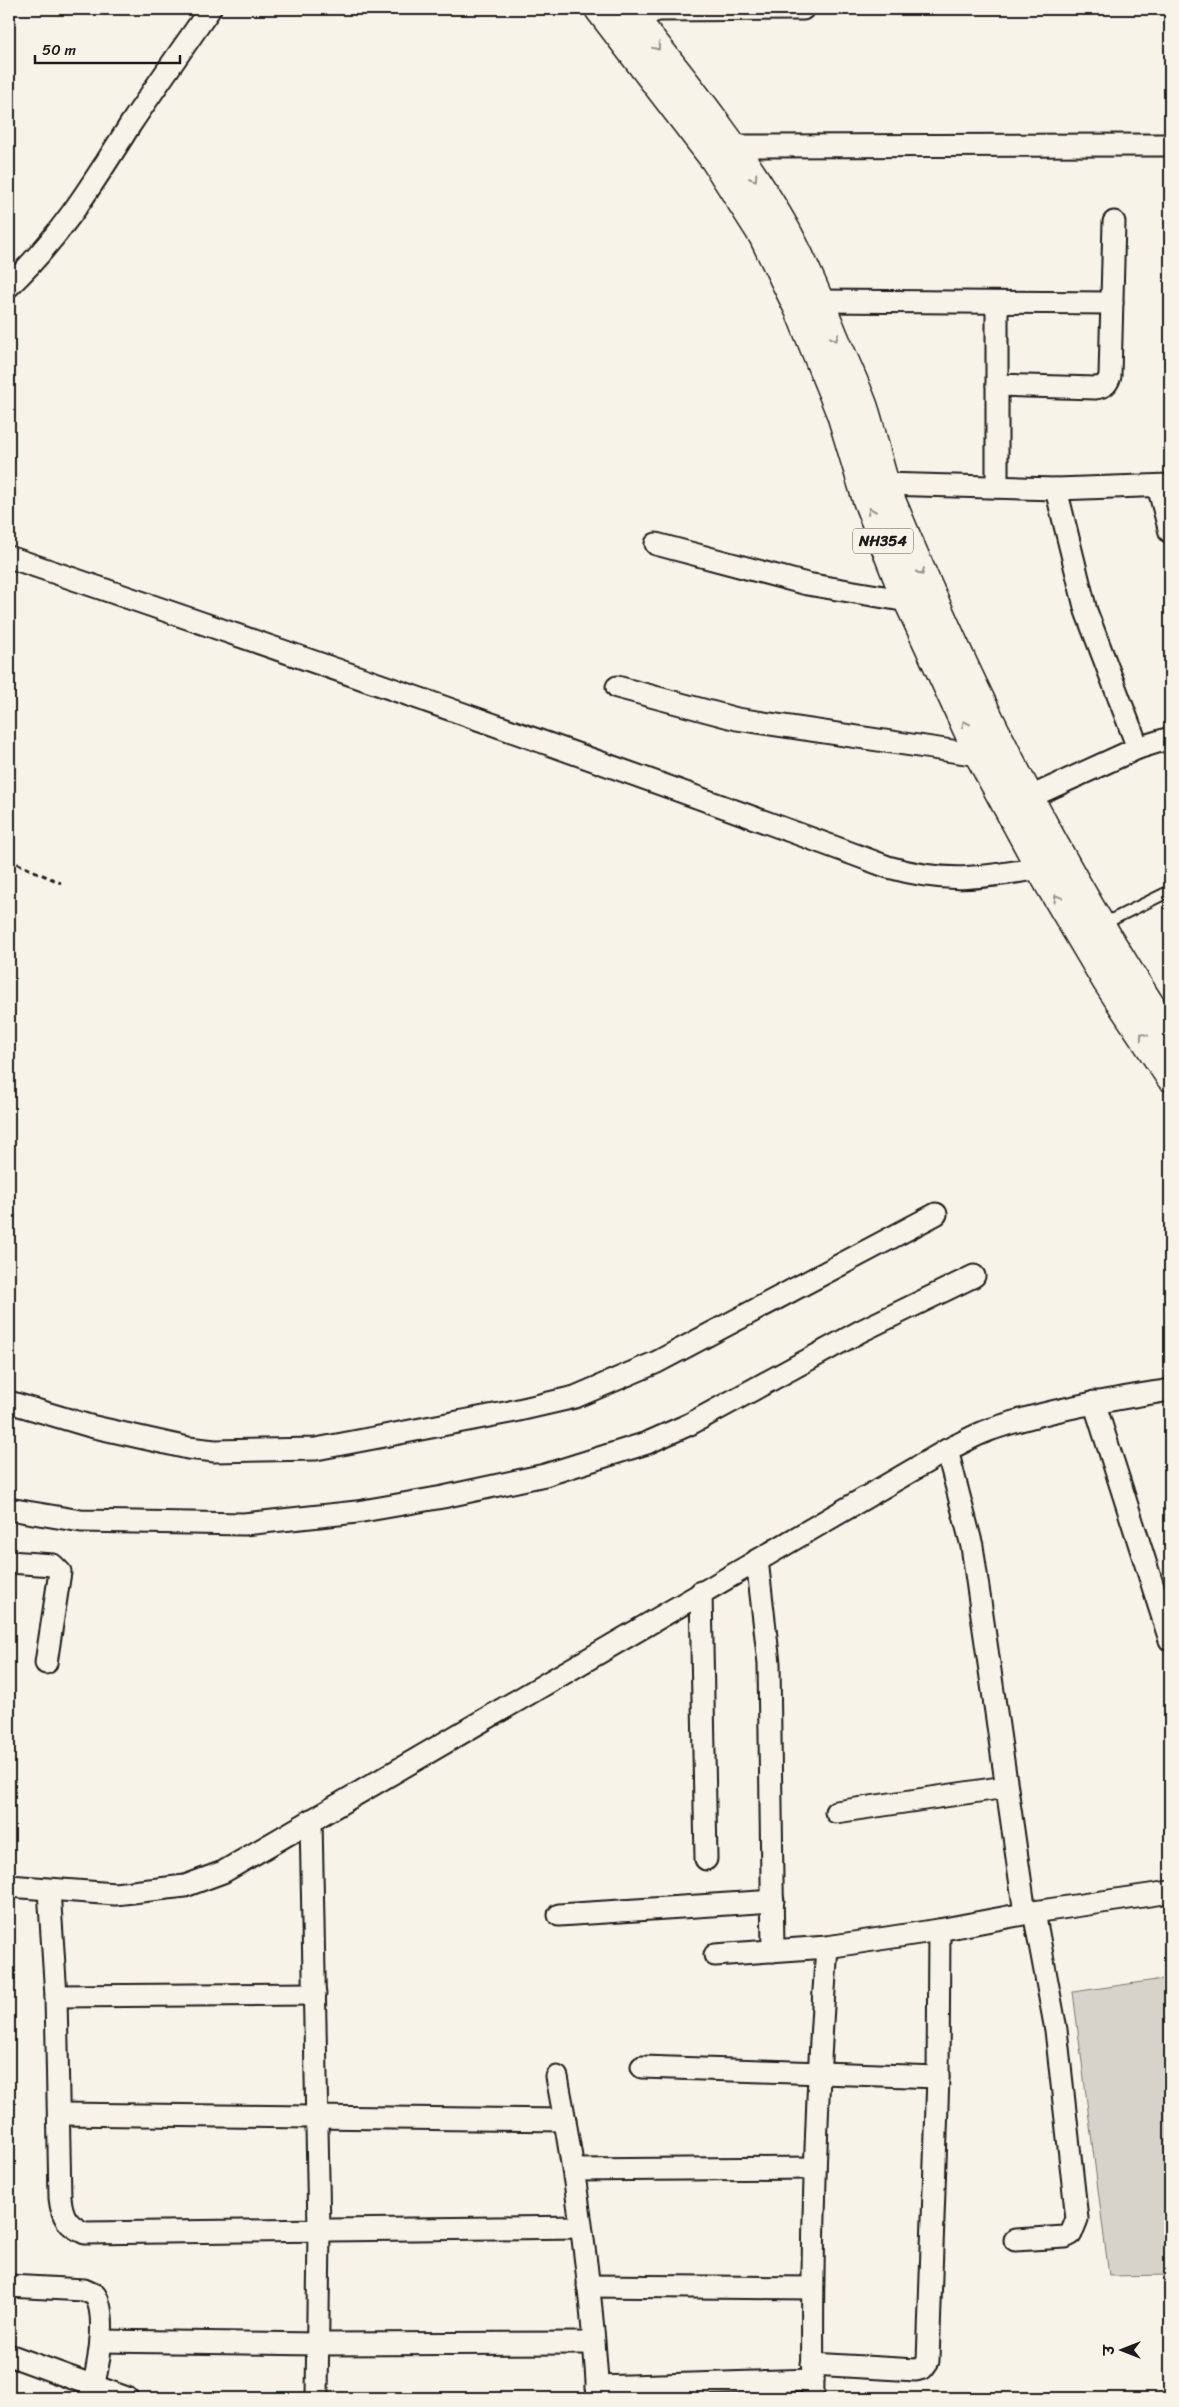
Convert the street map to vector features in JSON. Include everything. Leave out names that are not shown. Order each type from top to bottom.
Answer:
[{"type":"highway","name":"NH354","points":[[598,9],[627,20],[733,146],[783,224],[820,301],[863,406],[884,484],[961,661],[1000,744],[1041,868],[1107,982],[1170,1077]]},
{"type":"highway","name":"NH354","points":[[627,20],[763,236],[799,310],[842,414],[867,500],[908,601],[980,755],[1018,802],[1170,1035]]},
{"type":"street","points":[[9,286],[43,252],[72,215],[131,124],[210,9]]},
{"type":"street","points":[[627,20],[658,10],[803,9]]},
{"type":"street","points":[[733,146],[1170,145]]},
{"type":"street","points":[[997,385],[1103,387],[1108,382],[1110,376],[1114,222]]},
{"type":"street","points":[[820,301],[1112,303]]},
{"type":"street","points":[[996,487],[997,303]]},
{"type":"street","points":[[884,484],[1056,489],[1164,486],[1170,532]]},
{"type":"street","points":[[1056,489],[1086,611],[1138,748]]},
{"type":"street","points":[[656,544],[807,584],[908,601]]},
{"type":"street","points":[[9,557],[451,708],[526,737],[888,867],[920,876],[964,879],[1041,868]]},
{"type":"street","points":[[617,687],[737,719],[980,755]]},
{"type":"street","points":[[1018,802],[1138,748],[1170,738]]},
{"type":"street","points":[[9,1402],[90,1426],[159,1442],[188,1448],[240,1452],[316,1449],[510,1412],[575,1397],[657,1362],[936,1214]]},
{"type":"street","points":[[9,1508],[81,1521],[244,1524],[357,1512],[443,1497],[545,1475],[647,1443],[690,1424],[861,1331],[974,1276]]},
{"type":"street","points":[[9,1886],[115,1894],[185,1886],[222,1872],[947,1450],[990,1430],[1037,1415],[1094,1402],[1170,1390]]},
{"type":"street","points":[[1094,1402],[1170,1640]]},
{"type":"street","points":[[947,1450],[972,1546],[1006,1787],[1030,1913],[1056,2030],[1077,2219],[1070,2234],[1065,2237],[1016,2240]]},
{"type":"street","points":[[757,1560],[769,1664],[773,1951]]},
{"type":"street","points":[[9,1562],[53,1565],[60,1572],[46,1663]]},
{"type":"street","points":[[701,1592],[706,1859]]},
{"type":"street","points":[[836,1812],[1006,1787]]},
{"type":"street","points":[[311,1820],[316,1994],[316,2116],[319,2230],[317,2398]]},
{"type":"street","points":[[49,1890],[56,1996],[62,2213],[68,2224],[76,2230],[85,2233],[580,2227]]},
{"type":"street","points":[[715,1955],[827,1947],[1170,1892]]},
{"type":"street","points":[[559,1915],[773,1901]]},
{"type":"street","points":[[557,2077],[574,2170],[588,2286],[598,2393],[812,2381],[924,2368],[928,2361],[938,2077],[939,1930]]},
{"type":"street","points":[[812,2381],[812,2288],[817,2074],[827,1947]]},
{"type":"street","points":[[56,1996],[316,1994]]},
{"type":"street","points":[[642,2067],[938,2077]]},
{"type":"street","points":[[60,2114],[565,2120]]},
{"type":"street","points":[[574,2170],[815,2168]]},
{"type":"street","points":[[9,2286],[84,2290],[95,2295],[99,2304],[101,2341],[91,2393]]},
{"type":"street","points":[[588,2286],[812,2288]]},
{"type":"street","points":[[101,2341],[317,2344],[593,2343]]},
{"type":"street","points":[[9,2355],[91,2393],[127,2398]]},
{"type":"lane","points":[[1100,925],[1170,891]]},
{"type":"path","points":[[9,860],[61,883]]},
{"type":"shaded area","points":[[1170,1978],[1170,2275],[1109,2276],[1073,1992]]}]
